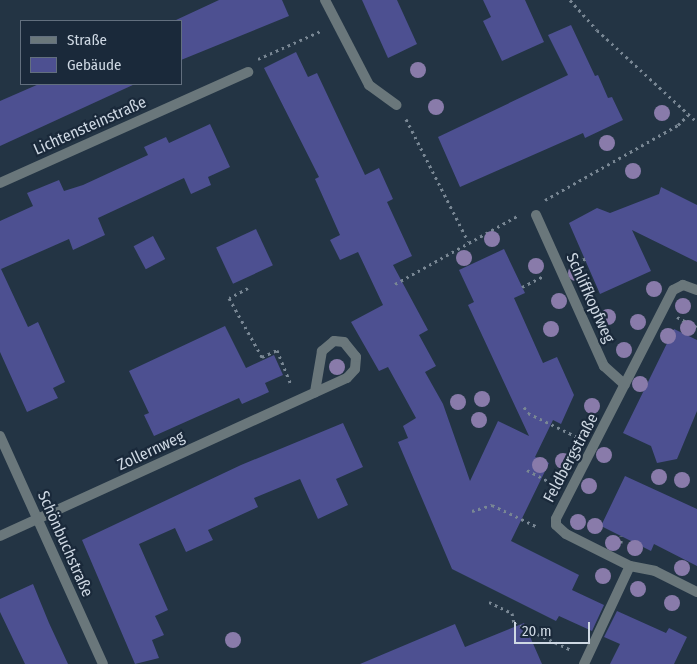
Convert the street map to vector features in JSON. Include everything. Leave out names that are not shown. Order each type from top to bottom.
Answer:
[{"type":"street","points":[[325,0],[369,85],[397,105]]},
{"type":"street","name":"Lichtensteinstraße","points":[[0,183],[248,72]]},
{"type":"street","name":"Schliffkopfweg","points":[[536,215],[604,366],[625,385]]},
{"type":"street","name":"Feldbergstraße","points":[[697,290],[683,285],[673,290],[569,492],[556,525],[566,534],[630,566],[655,572],[697,592]]},
{"type":"street","name":"Zollernweg","points":[[0,536],[298,401],[352,374],[356,357],[344,342],[334,341],[322,351],[315,392]]},
{"type":"street","name":"Schönbuchstraße","points":[[0,436],[103,664]]},
{"type":"street","points":[[585,661],[630,566]]},
{"type":"path","points":[[570,0],[597,30],[697,122]]},
{"type":"path","points":[[248,72],[249,63],[324,30]]},
{"type":"path","points":[[397,105],[468,241]]},
{"type":"path","points":[[248,288],[229,298],[262,357],[277,350],[298,401]]},
{"type":"path","points":[[524,407],[528,413],[594,445]]},
{"type":"path","points":[[527,470],[569,492]]},
{"type":"path","points":[[472,511],[492,505],[540,528],[556,525]]},
{"type":"path","points":[[489,602],[512,613],[514,623],[585,661]]},
{"type":"building","points":[[219,0],[282,0],[289,16],[182,60],[182,20],[176,20]]},
{"type":"building","points":[[362,0],[397,0],[417,44],[388,58]]},
{"type":"building","points":[[483,0],[525,0],[544,42],[502,61],[483,21],[491,17]]},
{"type":"building","points":[[571,25],[595,76],[598,75],[608,98],[612,97],[623,120],[585,138],[583,133],[460,187],[438,137],[568,75],[548,35]]},
{"type":"building","points":[[296,52],[308,77],[317,73],[365,175],[379,168],[393,199],[387,202],[412,256],[393,265],[428,330],[419,335],[436,366],[425,372],[443,404],[470,481],[498,421],[529,436],[468,305],[474,302],[459,270],[504,249],[525,293],[514,298],[543,363],[557,357],[574,395],[561,424],[553,420],[535,457],[549,463],[511,541],[579,575],[572,590],[604,605],[592,631],[559,616],[556,621],[452,569],[398,442],[408,438],[403,426],[416,418],[388,367],[379,371],[351,322],[383,305],[358,252],[340,260],[330,240],[340,235],[315,179],[319,177],[264,68]]},
{"type":"building","points":[[37,85],[133,85],[0,146],[0,101]]},
{"type":"building","points":[[210,124],[230,167],[208,177],[211,185],[191,194],[184,178],[98,218],[105,235],[73,250],[69,239],[1,269],[28,327],[38,322],[65,382],[53,388],[58,398],[27,412],[0,352],[0,221],[33,206],[27,193],[59,180],[64,191],[83,185],[148,155],[144,147],[166,137],[169,143]]},
{"type":"building","points":[[661,187],[697,205],[697,262],[632,230],[651,271],[600,294],[569,223],[597,208],[610,213],[659,194]]},
{"type":"building","points":[[256,229],[273,265],[233,284],[216,248]]},
{"type":"building","points":[[153,236],[165,259],[146,269],[134,246]]},
{"type":"building","points":[[225,326],[246,368],[274,355],[283,375],[265,383],[269,392],[242,404],[239,398],[154,436],[144,415],[149,413],[129,371]]},
{"type":"building","points":[[674,329],[697,340],[697,411],[677,459],[657,463],[651,446],[623,433]]},
{"type":"building","points":[[343,423],[363,467],[336,479],[348,505],[318,519],[300,479],[254,498],[258,507],[208,530],[213,540],[186,552],[175,528],[139,544],[168,610],[155,616],[164,635],[152,640],[159,658],[135,664],[82,540],[241,465]]},
{"type":"building","points":[[625,476],[697,509],[697,566],[654,544],[651,551],[601,526]]},
{"type":"building","points":[[33,584],[68,664],[25,664],[0,612],[0,599]]},
{"type":"building","points":[[617,611],[666,633],[669,628],[687,637],[674,664],[610,664],[620,644],[604,637]]},
{"type":"building","points":[[524,623],[542,664],[360,664],[455,624],[465,647]]}]
